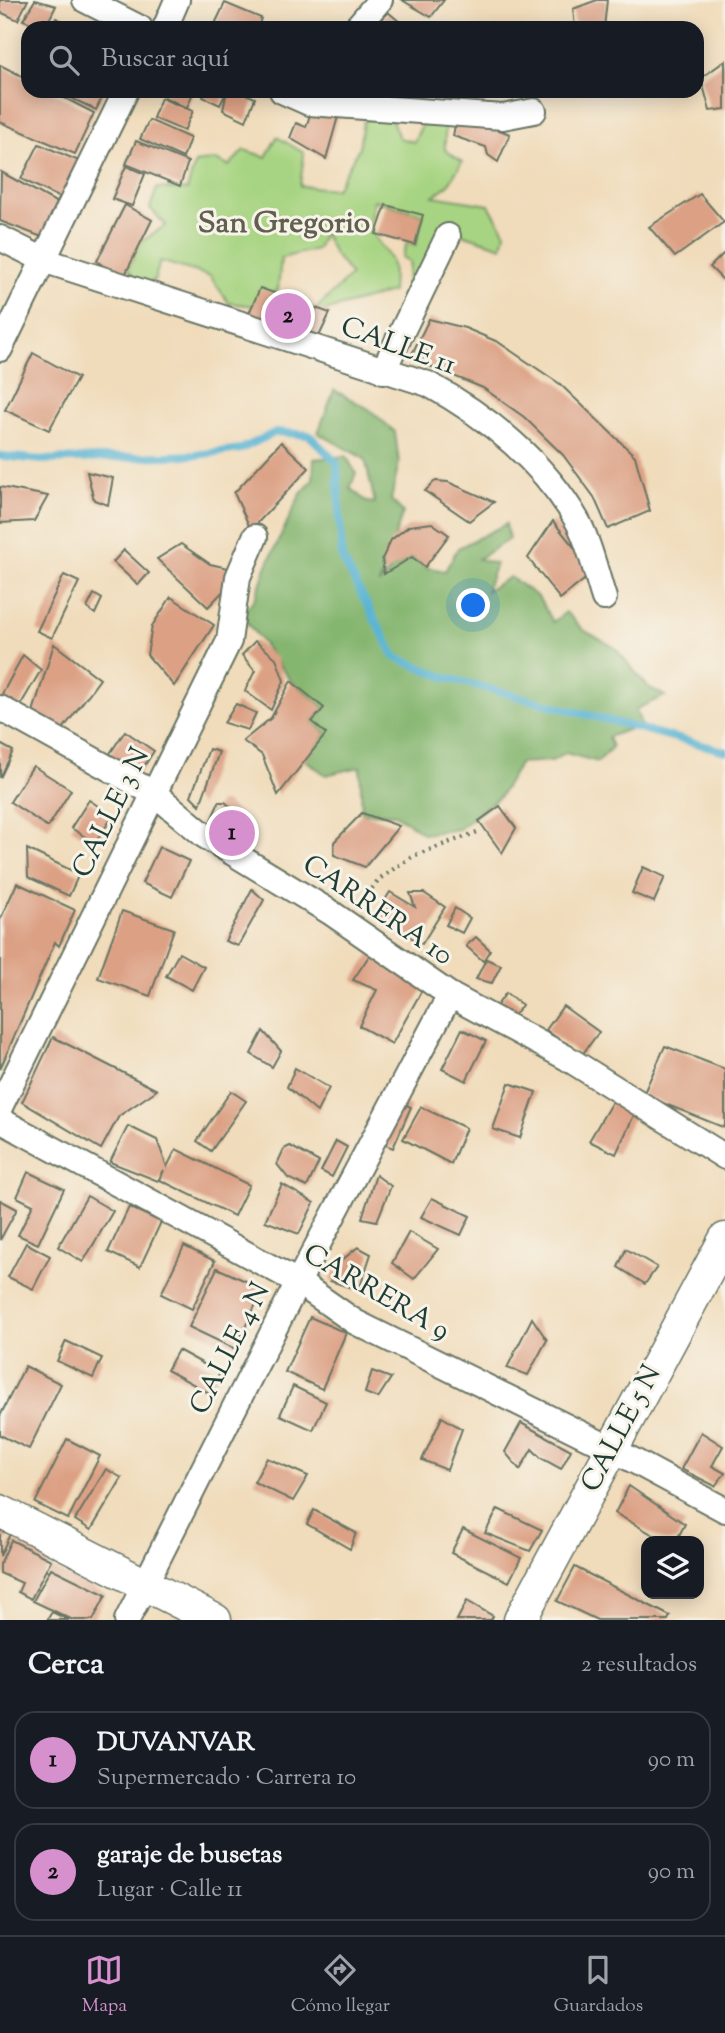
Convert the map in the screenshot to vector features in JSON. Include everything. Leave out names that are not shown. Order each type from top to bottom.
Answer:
[{"type":"street","points":[[85,0],[126,21]]},
{"type":"street","points":[[168,21],[177,0]]},
{"type":"street","points":[[362,21],[380,0]]},
{"type":"street","points":[[0,349],[46,261],[123,98]]},
{"type":"street","points":[[322,98],[503,117],[534,110]]},
{"type":"street","points":[[383,371],[448,236]]},
{"type":"street","name":"CALLE 11","points":[[0,238],[46,261],[428,384],[470,407],[538,467],[579,523],[604,598]]},
{"type":"street","name":"CALLE 3 N","points":[[0,1107],[229,641],[238,577],[255,537]]},
{"type":"street","name":"CARRERA 10","points":[[0,708],[155,794],[205,836],[330,912],[450,995],[567,1058],[725,1157]]},
{"type":"street","name":"CALLE 4 N","points":[[127,1620],[298,1282],[450,995]]},
{"type":"street","name":"CARRERA 9","points":[[0,1120],[298,1282],[355,1322],[612,1449],[725,1510]]},
{"type":"street","name":"CALLE 5 N","points":[[520,1620],[725,1239]]},
{"type":"street","points":[[0,1511],[147,1583],[215,1620]]},
{"type":"path","points":[[330,912],[358,906],[379,879],[413,856],[480,831]]},
{"type":"green space","points":[[387,108],[399,138],[414,142],[425,118],[442,118],[445,126],[445,150],[462,162],[448,185],[433,196],[489,205],[505,233],[502,247],[462,234],[416,301],[404,297],[410,262],[402,257],[407,243],[416,245],[423,215],[374,200],[370,229],[392,262],[392,292],[310,315],[351,275],[334,254],[324,233],[317,249],[281,258],[278,290],[255,306],[229,303],[210,276],[160,261],[155,279],[144,287],[128,269],[140,243],[166,225],[150,208],[157,188],[187,190],[195,163],[216,160],[229,166],[244,150],[266,157],[277,137],[304,153],[300,186],[336,189],[359,148],[363,122]]},
{"type":"green space","points":[[334,390],[369,409],[395,432],[399,463],[391,500],[403,512],[379,584],[392,569],[412,557],[425,567],[445,571],[458,548],[506,524],[509,539],[478,559],[496,564],[486,591],[510,577],[538,597],[553,622],[566,612],[582,629],[614,647],[648,687],[665,696],[636,709],[641,725],[608,737],[612,747],[598,762],[565,753],[552,761],[520,763],[500,796],[459,829],[424,834],[395,814],[362,813],[360,767],[326,775],[305,760],[326,734],[312,722],[324,708],[291,681],[241,614],[255,599],[267,565],[300,495],[313,480],[314,459],[346,456],[356,473],[350,488],[367,502],[375,503],[365,459],[318,433]]},
{"type":"building","points":[[0,0],[28,0],[18,20],[0,12]]},
{"type":"building","points":[[35,0],[56,6],[48,21],[23,20]]},
{"type":"building","points":[[402,0],[444,0],[431,17]]},
{"type":"building","points":[[597,0],[607,0],[605,21],[574,21],[573,9]]},
{"type":"building","points":[[225,3],[261,18],[260,21],[216,21]]},
{"type":"building","points":[[388,12],[399,21],[380,21]]},
{"type":"building","points":[[725,61],[725,109],[710,111],[704,89],[704,76]]},
{"type":"building","points":[[0,65],[21,76],[21,98],[65,98],[94,113],[75,154],[0,122]]},
{"type":"building","points":[[71,98],[102,98],[96,110]]},
{"type":"building","points":[[161,98],[193,111],[184,131],[153,118]]},
{"type":"building","points":[[166,98],[191,98],[187,108]]},
{"type":"building","points":[[205,98],[224,98],[220,105]]},
{"type":"building","points":[[226,98],[255,98],[246,121],[223,110]]},
{"type":"building","points":[[312,109],[339,113],[326,159],[290,138],[296,123],[306,127]]},
{"type":"building","points":[[149,120],[190,138],[183,158],[140,139]]},
{"type":"building","points":[[475,121],[510,134],[498,162],[488,155],[486,147],[453,136],[455,125]]},
{"type":"building","points":[[136,141],[188,162],[180,186],[126,164]]},
{"type":"building","points":[[39,144],[86,164],[65,200],[21,179]]},
{"type":"building","points":[[126,166],[145,174],[132,206],[112,199]]},
{"type":"building","points":[[1,172],[61,205],[42,237],[0,221]]},
{"type":"building","points":[[700,194],[724,222],[675,257],[649,227]]},
{"type":"building","points":[[125,205],[152,220],[122,281],[97,261]]},
{"type":"building","points":[[386,205],[423,215],[415,245],[376,234]]},
{"type":"building","points":[[723,254],[725,256],[725,282],[710,267]]},
{"type":"building","points":[[260,288],[330,313],[315,345],[246,320]]},
{"type":"building","points":[[429,319],[465,328],[498,342],[560,384],[635,456],[650,511],[608,529],[594,497],[563,455],[524,417],[483,388],[410,358]]},
{"type":"building","points":[[33,353],[78,378],[49,430],[5,410]]},
{"type":"building","points":[[281,442],[309,468],[251,530],[234,493]]},
{"type":"building","points":[[87,472],[113,478],[108,505],[94,500]]},
{"type":"building","points":[[435,481],[448,482],[494,502],[469,521],[425,491]]},
{"type":"building","points":[[0,487],[48,496],[34,521],[0,523]]},
{"type":"building","points":[[553,521],[594,572],[560,599],[528,558]]},
{"type":"building","points":[[432,523],[449,535],[425,567],[412,557],[384,574],[382,559],[391,540],[409,526]]},
{"type":"building","points":[[181,544],[210,564],[237,570],[231,583],[208,607],[157,559]]},
{"type":"building","points":[[124,550],[149,573],[138,585],[113,562]]},
{"type":"building","points":[[64,575],[79,582],[52,638],[37,631]]},
{"type":"building","points":[[94,594],[102,599],[95,614],[87,608]]},
{"type":"building","points":[[171,597],[214,625],[174,686],[147,655],[152,626]]},
{"type":"building","points":[[255,641],[276,658],[284,681],[271,710],[245,691],[255,671],[242,655]]},
{"type":"building","points":[[54,644],[100,679],[60,733],[33,712]]},
{"type":"building","points":[[23,655],[41,670],[17,711],[0,698]]},
{"type":"building","points":[[291,681],[324,708],[312,722],[326,734],[278,795],[262,755],[243,741],[271,718]]},
{"type":"building","points":[[236,704],[256,713],[248,730],[224,723]]},
{"type":"building","points":[[125,731],[154,751],[139,774],[109,755]]},
{"type":"building","points":[[0,744],[13,751],[0,778]]},
{"type":"building","points":[[209,749],[219,752],[200,805],[191,796]]},
{"type":"building","points":[[33,766],[71,790],[48,827],[10,802]]},
{"type":"building","points":[[89,800],[113,816],[95,843],[71,828]]},
{"type":"building","points":[[219,802],[225,802],[239,814],[223,831],[208,827]]},
{"type":"building","points":[[500,806],[516,828],[502,853],[479,821]]},
{"type":"building","points":[[362,813],[399,826],[365,867],[334,855],[334,842]]},
{"type":"building","points":[[159,847],[189,861],[172,897],[142,883]]},
{"type":"building","points":[[27,849],[79,874],[69,896],[28,877]]},
{"type":"building","points":[[643,867],[665,877],[654,902],[632,893]]},
{"type":"building","points":[[17,883],[75,910],[59,946],[55,942],[0,1069],[0,920]]},
{"type":"building","points":[[252,889],[264,900],[238,946],[225,941]]},
{"type":"building","points":[[390,892],[415,907],[410,893],[424,893],[445,907],[422,944],[375,916]]},
{"type":"building","points":[[455,908],[470,918],[462,933],[446,925]]},
{"type":"building","points":[[122,911],[174,929],[150,996],[98,978]]},
{"type":"building","points":[[476,937],[490,950],[483,961],[466,946]]},
{"type":"building","points":[[179,953],[204,967],[192,990],[166,976]]},
{"type":"building","points":[[371,953],[426,983],[392,1044],[359,1026],[377,990],[353,980]]},
{"type":"building","points":[[486,959],[501,965],[492,983],[476,979]]},
{"type":"building","points":[[506,993],[522,1005],[511,1020],[495,1008]]},
{"type":"building","points":[[563,1006],[599,1032],[581,1056],[546,1030]]},
{"type":"building","points":[[462,1029],[486,1041],[466,1081],[442,1069]]},
{"type":"building","points":[[263,1031],[281,1051],[272,1067],[251,1054]]},
{"type":"building","points":[[53,1037],[157,1090],[119,1116],[101,1149],[22,1102]]},
{"type":"building","points":[[665,1046],[725,1069],[725,1128],[643,1095]]},
{"type":"building","points":[[295,1068],[329,1088],[317,1112],[287,1087]]},
{"type":"building","points":[[509,1083],[536,1092],[520,1138],[493,1129]]},
{"type":"building","points":[[231,1091],[246,1101],[211,1151],[197,1141]]},
{"type":"building","points":[[613,1100],[636,1111],[616,1154],[589,1141]]},
{"type":"building","points":[[399,1102],[411,1107],[393,1148],[381,1143]]},
{"type":"building","points":[[421,1107],[466,1128],[451,1164],[403,1139]]},
{"type":"building","points":[[128,1126],[157,1140],[167,1167],[176,1149],[249,1185],[234,1216],[160,1180],[164,1170],[158,1181],[110,1162]]},
{"type":"building","points":[[336,1141],[347,1147],[332,1177],[321,1171]]},
{"type":"building","points":[[290,1146],[319,1162],[307,1187],[288,1178],[277,1164],[284,1149]]},
{"type":"building","points":[[28,1172],[64,1189],[38,1244],[18,1235],[33,1205],[17,1197]]},
{"type":"building","points":[[376,1175],[391,1186],[377,1221],[362,1218]]},
{"type":"building","points":[[282,1184],[314,1203],[299,1234],[265,1221]]},
{"type":"building","points":[[87,1196],[113,1211],[83,1262],[58,1247]]},
{"type":"building","points":[[432,1198],[470,1216],[461,1235],[421,1217]]},
{"type":"building","points":[[0,1200],[17,1209],[0,1240]]},
{"type":"building","points":[[129,1207],[161,1222],[140,1267],[108,1252]]},
{"type":"building","points":[[409,1232],[438,1249],[414,1279],[392,1263]]},
{"type":"building","points":[[26,1243],[50,1256],[33,1289],[8,1277]]},
{"type":"building","points":[[184,1246],[215,1261],[192,1309],[161,1294]]},
{"type":"building","points":[[358,1247],[371,1254],[359,1290],[330,1281],[341,1261]]},
{"type":"building","points":[[626,1249],[657,1267],[645,1284],[618,1267]]},
{"type":"building","points":[[217,1268],[263,1289],[235,1349],[189,1327]]},
{"type":"building","points":[[310,1317],[346,1333],[322,1389],[285,1372]]},
{"type":"building","points":[[532,1318],[547,1340],[528,1375],[507,1368]]},
{"type":"building","points":[[66,1341],[102,1358],[93,1378],[57,1361]]},
{"type":"building","points":[[178,1350],[220,1373],[209,1393],[167,1370]]},
{"type":"building","points":[[25,1366],[61,1384],[29,1449],[0,1435],[0,1416]]},
{"type":"building","points":[[372,1371],[391,1378],[378,1398],[365,1393]]},
{"type":"building","points":[[293,1386],[326,1402],[313,1430],[280,1415]]},
{"type":"building","points":[[442,1417],[462,1429],[447,1470],[422,1460]]},
{"type":"building","points":[[521,1423],[571,1450],[561,1469],[541,1458],[532,1449],[520,1470],[505,1452]]},
{"type":"building","points":[[701,1432],[723,1446],[712,1466],[725,1473],[715,1486],[681,1469]]},
{"type":"building","points":[[67,1439],[100,1456],[68,1519],[35,1503]]},
{"type":"building","points":[[267,1458],[308,1476],[293,1501],[254,1482]]},
{"type":"building","points":[[106,1469],[122,1478],[91,1530],[75,1520]]},
{"type":"building","points":[[629,1486],[685,1524],[679,1536],[655,1536],[615,1513]]},
{"type":"building","points":[[498,1509],[542,1530],[530,1551],[485,1533]]},
{"type":"building","points":[[314,1510],[356,1533],[350,1549],[307,1524]]},
{"type":"building","points":[[463,1529],[521,1558],[509,1582],[451,1553]]},
{"type":"building","points":[[0,1530],[10,1534],[0,1556]]},
{"type":"building","points":[[11,1540],[51,1560],[31,1599],[18,1592],[22,1583],[0,1573],[0,1564]]},
{"type":"building","points":[[575,1567],[670,1616],[668,1620],[597,1620],[557,1601]]},
{"type":"building","points":[[51,1568],[106,1595],[93,1620],[73,1620],[33,1601]]},
{"type":"building","points":[[467,1601],[493,1616],[491,1620],[457,1620]]},
{"type":"building","points":[[52,1612],[69,1620],[47,1620]]},
{"type":"waterway","points":[[0,456],[43,460],[196,455],[241,449],[276,432],[309,435],[337,463],[342,558],[395,657],[444,677],[725,751]]},
{"type":"place","name":"garaje de busetas","points":[[288,316]]},
{"type":"place","name":"DUVANVAR","points":[[232,833]]},
{"type":"district","name":"San Gregorio","points":[[284,224]]}]
